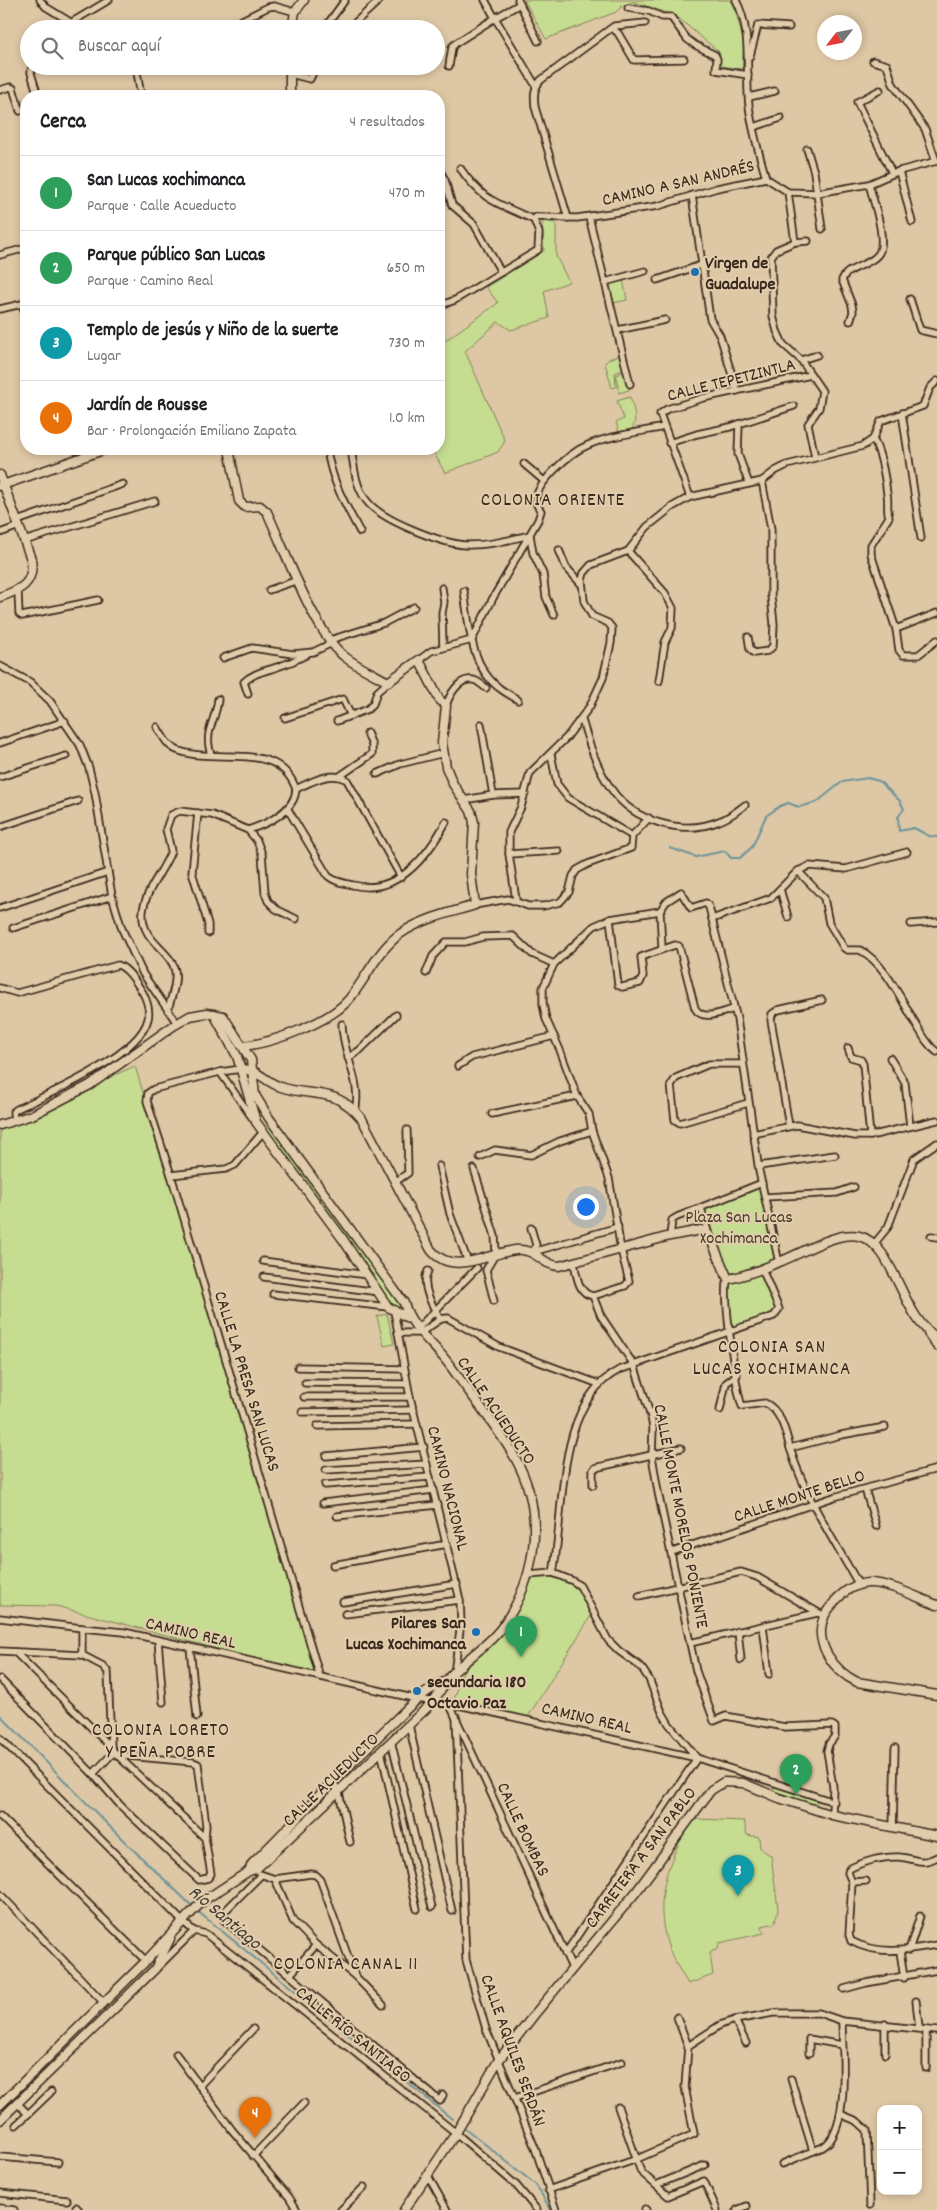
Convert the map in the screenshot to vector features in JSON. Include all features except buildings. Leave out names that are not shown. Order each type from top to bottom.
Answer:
[{"type":"street","points":[[40,0],[46,7],[69,20]]},
{"type":"street","points":[[75,20],[109,0]]},
{"type":"street","points":[[294,20],[295,12],[304,0]]},
{"type":"street","points":[[330,20],[344,0]]},
{"type":"street","points":[[358,20],[380,0]]},
{"type":"street","points":[[485,0],[536,86]]},
{"type":"street","points":[[736,0],[744,21],[749,97],[758,152],[766,178]]},
{"type":"street","points":[[449,66],[452,47],[456,43],[519,2],[538,41]]},
{"type":"street","points":[[242,20],[274,6],[295,12]]},
{"type":"street","points":[[628,8],[650,11],[662,17],[671,17],[687,38],[695,45],[715,55],[717,59],[716,70],[748,75]]},
{"type":"street","points":[[568,218],[535,107],[534,91],[536,86],[547,75],[612,28],[623,24],[645,23]]},
{"type":"street","points":[[748,60],[758,25],[789,27]]},
{"type":"street","points":[[612,28],[618,33],[634,60],[684,59]]},
{"type":"street","points":[[795,242],[788,192],[817,193],[869,184],[892,173],[936,161],[923,124],[893,84],[887,65],[873,61]]},
{"type":"street","points":[[32,75],[36,90]]},
{"type":"street","points":[[138,75],[140,90]]},
{"type":"street","points":[[290,75],[290,90]]},
{"type":"street","points":[[301,75],[310,79],[312,75]]},
{"type":"street","points":[[0,90],[13,88],[20,111]]},
{"type":"street","points":[[880,90],[857,102],[892,173]]},
{"type":"street","points":[[749,97],[775,91]]},
{"type":"street","points":[[754,127],[781,118]]},
{"type":"street","points":[[807,149],[814,172],[822,229]]},
{"type":"street","points":[[445,304],[455,300],[538,250],[539,233],[534,220],[489,200],[472,186],[460,168]]},
{"type":"street","points":[[898,171],[912,222]]},
{"type":"street","name":"CAMINO A SAN ANDRÉS","points":[[534,220],[539,217],[589,217],[658,206],[692,195],[766,178],[788,192]]},
{"type":"street","points":[[445,180],[452,205],[474,224],[501,272]]},
{"type":"street","points":[[850,321],[853,312],[842,280],[847,272],[870,262],[878,255],[880,249],[878,221],[869,184]]},
{"type":"street","points":[[692,195],[710,318],[720,336],[737,391]]},
{"type":"street","points":[[589,217],[630,384]]},
{"type":"street","points":[[808,241],[795,242],[773,252],[771,257],[773,316],[776,331],[783,344],[801,360],[822,391],[819,408],[808,424],[815,458]]},
{"type":"street","points":[[0,255],[20,250]]},
{"type":"street","points":[[657,280],[701,265]]},
{"type":"street","points":[[605,282],[644,271]]},
{"type":"street","points":[[910,299],[920,330],[937,334]]},
{"type":"street","points":[[0,309],[20,305]]},
{"type":"street","points":[[618,330],[666,320]]},
{"type":"street","points":[[801,360],[817,355]]},
{"type":"street","name":"CALLE TEPETZINTLA","points":[[664,427],[660,414],[668,409],[737,391],[811,375]]},
{"type":"street","points":[[516,900],[509,854],[510,832],[525,794],[530,773],[582,720],[598,693],[606,665],[612,628],[608,623],[592,616],[588,610],[582,585],[584,573],[592,565],[628,551],[652,523],[672,507],[690,497],[762,481],[787,465],[851,451],[863,446],[873,439],[881,421],[919,409],[930,388],[937,381]]},
{"type":"street","points":[[670,443],[697,434],[739,424],[794,406]]},
{"type":"street","points":[[902,413],[922,538]]},
{"type":"street","points":[[739,424],[738,454],[749,484]]},
{"type":"street","points":[[337,721],[368,709],[378,692],[388,682],[431,651],[472,640],[493,598],[538,520],[541,511],[536,500],[544,481],[584,446],[664,427],[690,497]]},
{"type":"street","points":[[873,439],[880,456],[888,496],[886,507],[889,517],[871,546],[871,554],[896,629],[899,650],[903,655],[918,655],[937,640]]},
{"type":"street","points":[[2,485],[89,455]]},
{"type":"street","points":[[230,455],[241,505],[245,507],[264,507],[320,626],[331,642],[346,658],[388,682]]},
{"type":"street","points":[[328,455],[337,488],[360,532]]},
{"type":"street","points":[[352,455],[360,489],[366,501],[378,512],[394,522],[446,541],[464,544],[481,545],[530,535]]},
{"type":"street","points":[[524,464],[544,481]]},
{"type":"street","points":[[0,475],[2,485],[31,559],[32,571],[28,582],[18,591],[0,597]]},
{"type":"street","points":[[748,637],[751,652],[772,650],[774,624],[771,596],[771,528],[762,481]]},
{"type":"street","points":[[0,533],[18,524],[123,484]]},
{"type":"street","points":[[24,541],[156,500]]},
{"type":"street","points":[[530,535],[533,552],[543,574],[546,597],[554,615]]},
{"type":"street","points":[[559,550],[566,567],[582,585]]},
{"type":"street","points":[[628,551],[666,592],[673,608],[672,628],[665,642],[659,681]]},
{"type":"street","points":[[269,590],[298,580]]},
{"type":"street","points":[[442,588],[444,602],[442,613],[444,648]]},
{"type":"street","points":[[18,591],[20,616],[98,600]]},
{"type":"street","points":[[464,591],[472,640],[483,669],[498,687],[518,700]]},
{"type":"street","points":[[248,694],[244,682],[247,678],[281,666],[331,642],[384,623],[414,607]]},
{"type":"street","points":[[896,629],[937,612]]},
{"type":"street","points":[[223,658],[252,648],[293,654],[313,652]]},
{"type":"street","points":[[419,660],[439,699],[446,706]]},
{"type":"street","points":[[0,666],[19,675],[35,686],[50,701],[80,745],[89,768],[95,792],[112,896],[122,929],[142,974],[177,1023]]},
{"type":"street","points":[[475,905],[471,874],[474,822],[471,810],[449,776],[442,743],[446,706],[452,692],[468,680],[474,680],[486,688]]},
{"type":"street","points":[[211,755],[208,732],[218,707],[218,699]]},
{"type":"street","points":[[285,718],[343,700],[350,716]]},
{"type":"street","points":[[582,720],[596,760],[612,790],[628,807],[649,818],[676,827],[700,826],[726,818],[745,805]]},
{"type":"street","points":[[0,743],[65,721]]},
{"type":"street","points":[[481,724],[493,795]]},
{"type":"street","points":[[157,727],[165,740],[178,751],[274,762],[286,772],[296,789],[292,804],[259,826],[248,830]]},
{"type":"street","points":[[296,789],[320,779],[340,776],[372,754],[372,745],[367,732]]},
{"type":"street","points":[[377,774],[400,764],[444,753]]},
{"type":"street","points":[[550,754],[561,792],[583,808],[632,836]]},
{"type":"street","points":[[0,777],[66,756]]},
{"type":"street","points":[[340,776],[353,789],[401,877]]},
{"type":"street","points":[[464,800],[493,795],[525,794]]},
{"type":"street","points":[[0,827],[78,801]]},
{"type":"street","points":[[287,808],[324,871],[332,879],[368,888],[389,884],[401,877],[418,862],[446,822]]},
{"type":"street","points":[[168,1010],[175,983],[175,972],[173,965],[150,938],[144,922],[143,912],[147,894],[171,851],[167,834],[167,822],[176,812],[212,815],[248,830],[257,841],[262,854],[265,893],[268,902],[276,909],[296,919]]},
{"type":"street","points":[[198,813],[192,872],[208,924],[208,933]]},
{"type":"street","points":[[244,1046],[288,1036],[317,1021],[349,999],[381,954],[399,935],[431,920],[475,905],[508,899],[516,900],[522,905],[528,906],[544,906],[560,902],[569,892],[573,876],[577,870],[631,848],[632,836],[649,818]]},
{"type":"street","points":[[509,854],[559,851]]},
{"type":"street","points":[[712,919],[763,902],[780,889],[798,871],[809,866],[846,869],[906,852]]},
{"type":"street","points":[[798,871],[827,902],[829,923],[844,948],[847,950],[860,950],[876,964],[894,987],[928,1044],[937,1052]]},
{"type":"street","points":[[0,908],[108,872]]},
{"type":"street","points":[[780,889],[788,917]]},
{"type":"street","points":[[662,948],[660,911],[666,902],[681,892],[691,908],[708,904],[734,1009],[762,1183],[779,1263]]},
{"type":"street","points":[[13,928],[112,896]]},
{"type":"street","points":[[593,1296],[628,1284],[609,1178],[592,1131],[589,1114],[577,1096],[544,1012],[543,988],[554,964],[594,926],[610,919],[660,911]]},
{"type":"street","points":[[610,919],[618,985],[622,987],[640,983],[643,976],[641,957],[662,948],[678,946],[695,1008],[700,1015],[709,1015],[734,1009]]},
{"type":"street","points":[[911,924],[937,922]]},
{"type":"street","points":[[426,973],[432,956],[446,942],[465,942],[483,938],[513,936],[532,954],[554,964]]},
{"type":"street","points":[[0,988],[17,993],[118,965],[137,984],[148,1005],[148,1020],[145,1026],[140,1034],[124,1049],[77,1080],[17,1109],[13,1112],[14,1120]]},
{"type":"street","points":[[788,1126],[771,1020],[772,1014],[778,1010],[822,1000]]},
{"type":"street","points":[[0,1125],[32,1115],[90,1085],[177,1023],[190,1016],[207,1013],[223,1016],[244,1046],[251,1060]]},
{"type":"street","points":[[214,1014],[241,1069],[260,1127]]},
{"type":"street","points":[[348,1058],[360,1050],[396,1015]]},
{"type":"street","points":[[342,1024],[342,1035],[358,1100],[355,1111]]},
{"type":"street","points":[[228,1040],[237,1036]]},
{"type":"street","points":[[458,1066],[472,1057],[554,1036]]},
{"type":"street","points":[[251,1060],[259,1044]]},
{"type":"street","points":[[848,1048],[851,1057],[861,1060],[863,1064],[870,1136]]},
{"type":"street","points":[[890,1058],[905,1083],[910,1126]]},
{"type":"street","name":"CALLE ACUEDUCTO","points":[[251,1060],[255,1095],[269,1118],[404,1303],[408,1318]]},
{"type":"street","points":[[743,1064],[709,1064],[676,1078],[672,1085],[675,1120],[680,1123],[748,1103]]},
{"type":"street","points":[[391,1309],[332,1224],[220,1072],[252,1069],[275,1085],[330,1095],[340,1099],[355,1111],[362,1119],[435,1255],[454,1264],[468,1262],[496,1253],[522,1249],[532,1252],[554,1266],[574,1263],[670,1236],[701,1230],[709,1235]]},
{"type":"street","name":"CALLE LA PRESA SAN LUCAS","points":[[220,1072],[154,1089],[148,1094],[147,1102],[171,1175],[320,1677]]},
{"type":"street","points":[[492,1114],[577,1096]]},
{"type":"street","points":[[171,1175],[226,1169],[235,1165],[260,1127],[269,1118]]},
{"type":"street","points":[[754,1134],[797,1125],[855,1136],[870,1136],[937,1120]]},
{"type":"street","points":[[395,1182],[408,1173],[407,1130]]},
{"type":"street","points":[[480,1157],[495,1150],[531,1155],[560,1140],[592,1131]]},
{"type":"street","points":[[874,1244],[888,1227],[914,1159],[937,1143]]},
{"type":"street","points":[[759,1166],[835,1156]]},
{"type":"street","points":[[439,1166],[450,1214],[468,1262]]},
{"type":"street","points":[[474,1169],[495,1236],[496,1253],[486,1270],[494,1301]]},
{"type":"street","points":[[670,1236],[672,1220],[762,1183]]},
{"type":"street","points":[[765,1197],[837,1194],[854,1187]]},
{"type":"street","points":[[701,1208],[709,1235],[728,1279],[726,1292],[729,1332],[742,1406],[756,1403],[768,1404],[783,1426],[798,1471],[814,1505],[859,1584]]},
{"type":"street","points":[[532,1252],[618,1227]]},
{"type":"street","points":[[531,1228],[536,1245],[532,1252]]},
{"type":"street","points":[[728,1279],[742,1277],[840,1237],[859,1236],[874,1244],[937,1346]]},
{"type":"street","points":[[263,1261],[367,1275]]},
{"type":"street","name":"CALLE MONTE MORELOS PONIENTE","points":[[574,1263],[582,1291],[586,1295],[593,1296],[601,1316],[634,1365],[653,1428],[652,1456],[690,1643],[698,1678],[714,1721],[726,1716],[785,1727],[832,1725],[836,1731],[828,1744],[827,1751],[834,1802]]},
{"type":"street","points":[[419,1331],[435,1310],[477,1268]]},
{"type":"street","points":[[554,1572],[568,1451],[573,1432],[586,1404],[599,1384],[608,1375],[778,1313],[779,1309],[762,1269]]},
{"type":"street","points":[[428,1271],[425,1276],[425,1284],[435,1310],[441,1319]]},
{"type":"street","points":[[264,1277],[379,1292]]},
{"type":"street","points":[[274,1294],[391,1309]]},
{"type":"street","name":"CALLE ACUEDUCTO","points":[[0,2106],[146,1961],[203,1901],[255,1870],[433,1702],[446,1681],[502,1628],[524,1587],[533,1557],[533,1507],[528,1485],[514,1456],[495,1427],[444,1358],[408,1318],[391,1309]]},
{"type":"street","name":"CAMINO NACIONAL","points":[[391,1309],[398,1333],[407,1384],[460,1600],[461,1623],[454,1674]]},
{"type":"street","points":[[398,1333],[419,1331],[441,1319],[453,1320],[499,1347],[599,1384]]},
{"type":"street","points":[[927,1331],[937,1336]]},
{"type":"street","points":[[298,1367],[404,1369]]},
{"type":"street","points":[[720,1410],[726,1383],[737,1375]]},
{"type":"street","points":[[304,1383],[407,1384]]},
{"type":"street","points":[[304,1397],[410,1396]]},
{"type":"street","points":[[302,1412],[414,1410]]},
{"type":"street","points":[[317,1426],[417,1424]]},
{"type":"street","points":[[790,1448],[841,1435],[885,1427]]},
{"type":"street","points":[[326,1456],[424,1447]]},
{"type":"street","points":[[593,1485],[593,1470],[595,1468],[681,1448]]},
{"type":"street","points":[[326,1470],[427,1464]]},
{"type":"street","name":"CALLE MONTE BELLO","points":[[672,1552],[834,1497],[937,1469]]},
{"type":"street","points":[[325,1485],[430,1477]]},
{"type":"street","points":[[865,1489],[876,1526]]},
{"type":"street","points":[[323,1503],[434,1490]]},
{"type":"street","points":[[337,1516],[437,1505]]},
{"type":"street","points":[[333,1565],[447,1544]]},
{"type":"street","points":[[528,1575],[554,1572],[580,1586],[608,1640],[619,1652],[641,1667],[649,1679],[662,1712],[669,1724],[698,1758],[565,1954]]},
{"type":"street","points":[[639,1596],[678,1585],[734,1573],[749,1573],[821,1614]]},
{"type":"street","points":[[690,1643],[821,1614],[847,1590],[859,1584],[878,1583],[937,1604]]},
{"type":"street","points":[[342,1602],[457,1584]]},
{"type":"street","points":[[345,1614],[460,1600]]},
{"type":"street","points":[[821,1614],[825,1650],[829,1658],[847,1677],[858,1682],[937,1695]]},
{"type":"street","name":"CAMINO REAL","points":[[0,1618],[124,1632],[417,1699],[449,1703],[698,1758],[834,1802]]},
{"type":"street","points":[[763,1626],[769,1674]]},
{"type":"street","points":[[82,1628],[82,1654]]},
{"type":"street","points":[[738,1631],[741,1660]]},
{"type":"street","points":[[158,1640],[163,1702]]},
{"type":"street","points":[[190,1647],[197,1717]]},
{"type":"street","points":[[0,1652],[82,1654],[103,1666],[108,1672],[114,1751],[93,1774]]},
{"type":"street","points":[[14,1652],[205,1838]]},
{"type":"street","points":[[0,1679],[93,1774],[120,1805],[199,1880],[203,1880],[211,1874],[205,1838],[206,1825],[198,1764],[114,1751]]},
{"type":"street","name":"CALLE ACUEDUCTO","points":[[255,1870],[333,1782],[417,1699],[437,1684],[446,1681]]},
{"type":"street","name":"CALLE BOMBAS","points":[[449,1703],[572,1968]]},
{"type":"street","name":"CALLE AQUILES SERDÁN","points":[[456,1716],[466,1960],[476,1998],[498,2061],[503,2067],[556,2210]]},
{"type":"street","points":[[409,1725],[452,1911]]},
{"type":"street","name":"CALLE RÍO SANTIAGO","points":[[0,1738],[185,1918],[194,1931],[206,1934],[456,2133],[516,2185],[537,2210]]},
{"type":"street","points":[[391,1741],[432,1907]]},
{"type":"street","points":[[893,1828],[895,1748]]},
{"type":"street","points":[[381,1751],[417,1909]]},
{"type":"street","points":[[333,1782],[339,1792],[350,1842]]},
{"type":"street","name":"CARRETERA A SAN PABLO","points":[[404,2210],[456,2133],[498,2061],[572,1968],[636,1892],[711,1790],[724,1782],[743,1784],[832,1815],[937,1836]]},
{"type":"street","points":[[832,1815],[834,1802]]},
{"type":"street","points":[[0,1816],[146,1961]]},
{"type":"street","points":[[937,1857],[924,1862],[903,1858],[890,1858],[860,1864],[849,1869],[848,1876],[852,1882],[849,1935],[851,1941],[886,1952],[937,1945]]},
{"type":"street","points":[[355,1976],[320,1879],[311,1874],[275,1879],[255,1870],[222,1913],[222,1917],[440,2101],[443,2095]]},
{"type":"street","points":[[275,1879],[293,1921],[316,1945],[355,1976],[383,2005]]},
{"type":"street","points":[[852,1882],[866,1881]]},
{"type":"street","points":[[0,1894],[104,2003]]},
{"type":"street","points":[[909,1950],[920,1916]]},
{"type":"street","name":"CALLE ACUEDUCTO","points":[[0,2120],[155,1970],[174,1930]]},
{"type":"street","points":[[155,1970],[194,1931]]},
{"type":"street","points":[[290,1975],[316,1945]]},
{"type":"street","points":[[900,1951],[904,1978]]},
{"type":"street","points":[[844,1989],[937,1970]]},
{"type":"street","points":[[916,2001],[919,2027]]},
{"type":"street","points":[[688,2046],[715,2028],[735,2020],[773,2013],[803,2011],[825,2014],[842,2021],[919,2027],[937,2031]]},
{"type":"street","points":[[548,2190],[637,2159],[694,2134],[685,2087],[688,2046],[677,2017]]},
{"type":"street","points":[[735,2020],[746,2042]]},
{"type":"street","points":[[782,2164],[829,2143],[834,2136],[840,2114],[844,2083],[842,2021]]},
{"type":"street","points":[[884,2054],[885,2024]]},
{"type":"street","points":[[199,2086],[252,2030]]},
{"type":"street","points":[[926,2030],[926,2068]]},
{"type":"street","points":[[809,2052],[809,2040],[842,2045]]},
{"type":"street","points":[[176,2054],[253,2156],[289,2197],[297,2210]]},
{"type":"street","points":[[515,2098],[622,2062]]},
{"type":"street","points":[[791,2078],[813,2151]]},
{"type":"street","points":[[15,2091],[28,2114]]},
{"type":"street","points":[[16,2125],[51,2092]]},
{"type":"street","points":[[253,2156],[304,2103]]},
{"type":"street","points":[[618,2107],[641,2172],[668,2196],[704,2181],[717,2210]]},
{"type":"street","points":[[840,2114],[857,2121],[867,2130],[870,2205]]},
{"type":"street","points":[[0,2157],[58,2162]]},
{"type":"street","points":[[656,2186],[705,2165]]},
{"type":"street","points":[[427,2174],[447,2210]]},
{"type":"street","points":[[341,2210],[364,2187]]},
{"type":"street","points":[[0,2193],[67,2200]]},
{"type":"street","points":[[737,2210],[747,2206]]},
{"type":"street","points":[[0,2208],[14,2210]]},
{"type":"green space","points":[[524,0],[730,0],[734,5],[744,44],[742,69],[721,66],[719,52],[676,16],[634,2],[623,5],[616,12],[546,39]]},
{"type":"green space","points":[[542,221],[556,223],[556,256],[569,282],[544,291],[549,318],[511,330],[498,322],[465,351],[505,441],[498,452],[445,473],[435,455],[445,455],[445,341],[498,303],[486,287],[544,251]]},
{"type":"green space","points":[[623,280],[627,300],[613,303],[608,283]]},
{"type":"green space","points":[[622,354],[625,369],[615,373],[616,387],[612,388],[605,363],[609,359]]},
{"type":"green space","points":[[625,371],[629,390],[619,393],[616,375]]},
{"type":"green space","points":[[630,397],[635,415],[634,425],[627,434],[620,436],[616,422],[624,419],[617,401]]},
{"type":"green space","points":[[135,1066],[288,1573],[316,1675],[56,1606],[0,1605],[0,1126]]},
{"type":"green space","points":[[271,1123],[397,1298],[402,1311],[390,1304],[333,1218],[264,1130]]},
{"type":"green space","name":"Plaza San Lucas Xochimanca","points":[[762,1183],[779,1263],[763,1269],[778,1313],[729,1332],[726,1284],[701,1208]]},
{"type":"green space","points":[[387,1314],[394,1344],[384,1346],[377,1316]]},
{"type":"green space","points":[[553,1576],[574,1585],[582,1593],[592,1614],[526,1720],[453,1704],[463,1671],[509,1625],[531,1578]]},
{"type":"green space","points":[[774,1785],[818,1799],[816,1805],[773,1792]]},
{"type":"green space","points":[[693,1820],[744,1821],[747,1835],[759,1837],[760,1848],[771,1856],[778,1909],[775,1923],[762,1926],[764,1933],[719,1943],[718,1948],[711,1951],[710,1954],[713,1975],[688,1984],[668,1946],[664,1929],[662,1896],[665,1880],[676,1850]]},
{"type":"waterway","points":[[670,848],[696,857],[725,851],[731,858],[740,858],[752,847],[766,816],[780,806],[788,803],[799,807],[817,802],[842,782],[868,778],[879,781],[900,801],[904,809],[898,817],[899,831],[914,828],[929,836],[937,837]]},
{"type":"waterway","name":"Río Santiago","points":[[0,1715],[120,1837],[193,1907]]},
{"type":"waterway","name":"Río Santiago","points":[[196,1910],[452,2119]]},
{"type":"waterway","name":"Río Santiago","points":[[466,2129],[536,2185],[551,2210]]},
{"type":"place","name":"Virgen de Guadalupe","points":[[695,272]]},
{"type":"place","name":"Pilares San Lucas Xochimanca","points":[[476,1632]]},
{"type":"place","name":"San Lucas xochimanca","points":[[521,1657]]},
{"type":"place","name":"secundaria 180 Octavio Paz","points":[[417,1691]]},
{"type":"place","name":"Parque público San Lucas","points":[[796,1795]]},
{"type":"place","name":"Templo de jesús y Niño de la suerte","points":[[738,1896]]},
{"type":"place","name":"Jardín de Rousse","points":[[255,2138]]},
{"type":"district","name":"COLONIA ORIENTE","points":[[553,498]]},
{"type":"district","name":"COLONIA SAN LUCAS XOCHIMANCA","points":[[772,1356]]},
{"type":"district","name":"COLONIA LORETO Y PEÑA POBRE","points":[[161,1739]]},
{"type":"district","name":"COLONIA CANAL 11","points":[[346,1962]]}]
